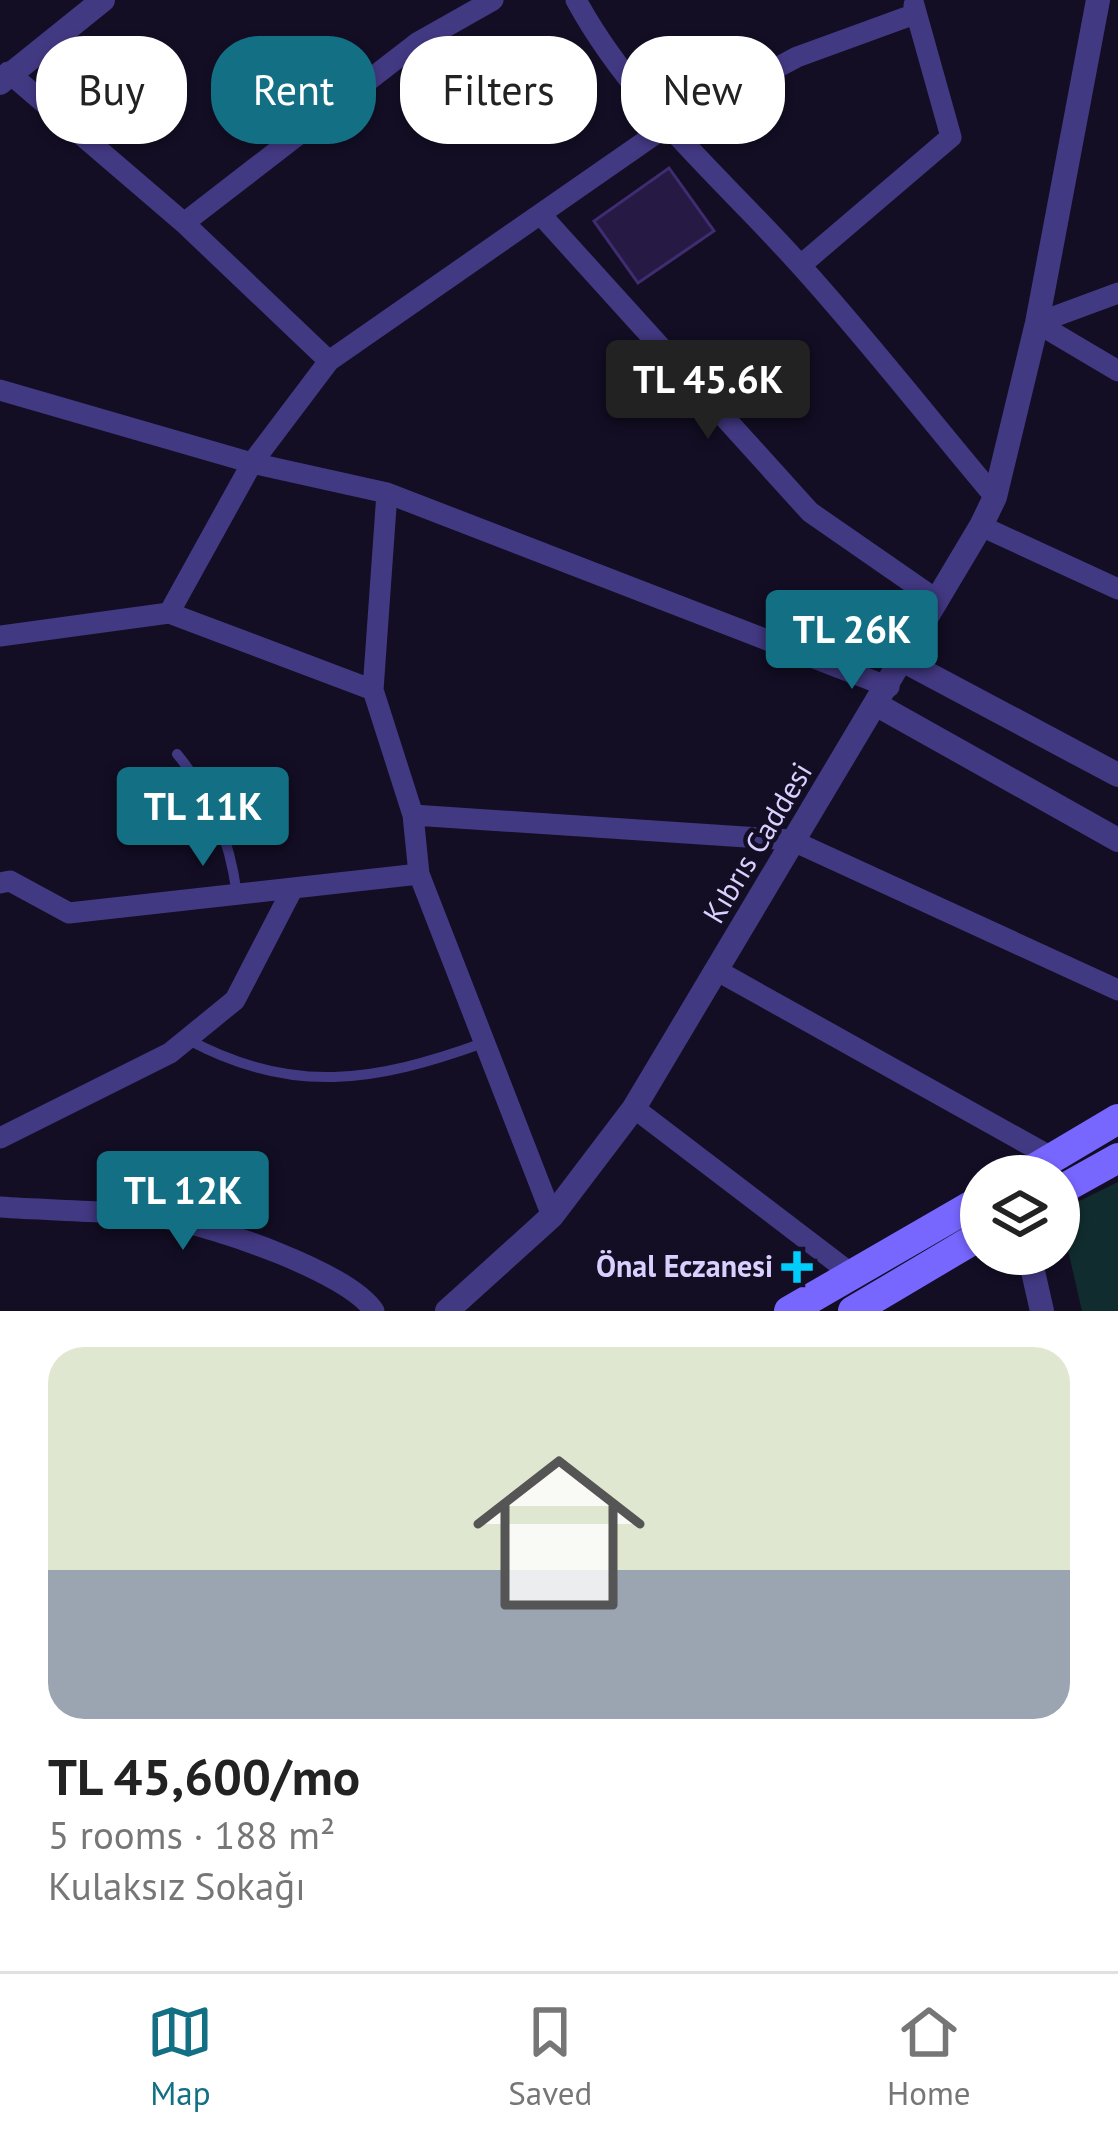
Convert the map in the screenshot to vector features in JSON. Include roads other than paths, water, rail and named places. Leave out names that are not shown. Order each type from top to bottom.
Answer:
[{"type":"main road","points":[[1058,1155],[1118,1119]]},
{"type":"main road","points":[[1080,1179],[1118,1158]]},
{"type":"main road","points":[[789,1311],[960,1212]]},
{"type":"main road","points":[[853,1311],[960,1247]]},
{"type":"street","points":[[103,0],[4,78],[184,223],[329,361]]},
{"type":"street","points":[[184,223],[417,43],[493,0]]},
{"type":"street","points":[[575,0],[621,68]]},
{"type":"street","name":"Kıbrıs Caddesi","points":[[447,1311],[552,1216],[634,1108],[791,840],[884,697],[934,598],[981,526],[995,497],[1037,323],[1099,0]]},
{"type":"street","points":[[785,63],[914,7],[951,137],[801,265]]},
{"type":"street","points":[[169,613],[252,464],[329,361],[641,144]]},
{"type":"street","points":[[685,144],[801,265],[995,497]]},
{"type":"street","points":[[542,216],[810,512],[934,598]]},
{"type":"street","points":[[1037,323],[1118,293]]},
{"type":"street","points":[[1037,323],[1118,370]]},
{"type":"street","points":[[0,390],[252,464],[387,494],[884,697],[1118,840]]},
{"type":"street","points":[[387,494],[373,690],[413,815],[419,874],[552,1216]]},
{"type":"street","points":[[981,526],[1118,589]]},
{"type":"street","points":[[0,636],[169,613],[373,690]]},
{"type":"street","points":[[902,660],[1118,775]]},
{"type":"street","points":[[413,815],[791,840],[1118,990]]},
{"type":"street","points":[[0,883],[10,881],[70,913],[419,874]]},
{"type":"street","points":[[0,1138],[170,1053],[235,1000],[293,888]]},
{"type":"street","points":[[716,970],[1048,1155]]},
{"type":"street","points":[[634,1108],[854,1275]]},
{"type":"street","points":[[0,1208],[169,1219],[296,1260],[362,1292],[374,1311]]},
{"type":"street","points":[[1034,1275],[1042,1311]]},
{"type":"lane","points":[[177,754],[208,791],[230,845],[237,894]]},
{"type":"lane","points":[[187,1039],[229,1061],[257,1069],[342,1078],[394,1073],[484,1042]]},
{"type":"place","name":"Önal Eczanesi","points":[[797,1267]]}]
